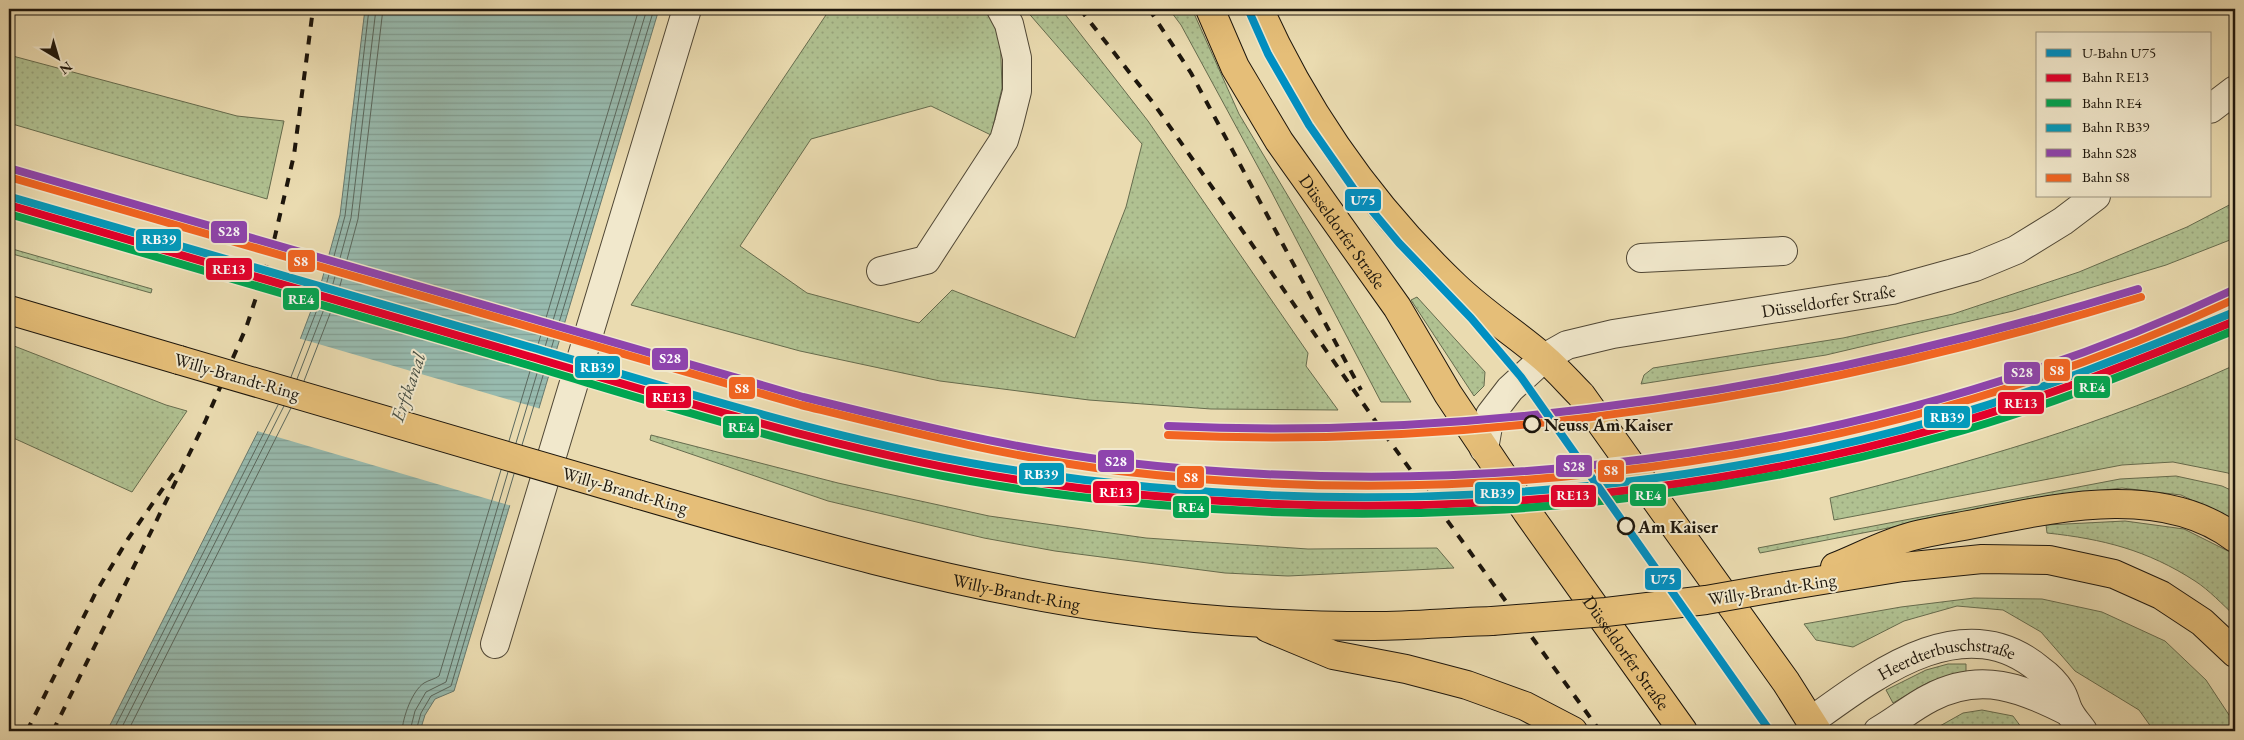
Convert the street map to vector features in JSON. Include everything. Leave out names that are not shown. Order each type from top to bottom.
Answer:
[{"type":"main road","name":"Düsseldorfer Straße","points":[[1210,9],[1235,67],[1279,141],[1397,307],[1484,449],[1683,731]]},
{"type":"main road","points":[[1259,9],[1278,50],[1318,120],[1360,180],[1406,236],[1455,287],[1498,324],[1544,358],[1586,402],[1786,682],[1809,728]]},
{"type":"main road","name":"Willy-Brandt-Ring","points":[[9,310],[785,537],[958,581],[1117,609],[1253,622],[1375,626],[1492,621],[1606,612],[1706,600],[1902,567],[1982,559],[2049,560],[2114,574],[2162,595],[2202,622],[2235,653]]},
{"type":"main road","points":[[1786,586],[1912,537],[2038,511],[2094,505],[2142,505],[2185,513],[2227,531],[2235,538]]},
{"type":"main road","name":"Willy-Brandt-Ring","points":[[1253,622],[1333,656],[1406,669],[1467,685],[1525,706],[1573,731]]},
{"type":"street","points":[[495,644],[687,9]]},
{"type":"street","points":[[881,271],[926,260],[1004,140],[1017,90],[1018,58],[1009,24],[1002,9]]},
{"type":"street","points":[[2212,107],[2235,90]]},
{"type":"street","name":"Düsseldorfer Straße","points":[[1484,449],[1490,416],[1510,389],[1544,358],[1567,346],[1600,337],[1892,290],[1975,267],[2016,250],[2063,221],[2093,198]]},
{"type":"street","points":[[1641,258],[1783,251]]},
{"type":"street","name":"Heerdterbuschstraße","points":[[1809,728],[1858,687],[1909,658],[1934,648],[1964,643],[1997,648],[2017,654],[2040,670],[2061,692],[2079,726]]},
{"type":"street","name":"Heerdterbuschstraße","points":[[1878,731],[1930,698],[1961,685],[1989,684],[2017,689],[2079,726]]},
{"type":"green space","points":[[830,9],[987,9],[1000,29],[1002,88],[991,135],[931,106],[811,139],[740,246],[807,293],[919,323],[952,290],[1075,338],[1126,207],[1142,144],[1025,9],[1061,9],[1148,121],[1308,353],[1306,366],[1338,410],[1211,409],[1089,400],[940,381],[800,351],[631,305]]},
{"type":"green space","points":[[1169,9],[1192,9],[1239,114],[1411,402],[1381,402],[1270,189],[1181,25]]},
{"type":"green space","points":[[9,55],[237,116],[284,121],[267,199],[9,123]]},
{"type":"green space","points":[[2235,202],[2235,238],[2166,265],[2013,311],[1826,355],[1641,384],[1644,375],[1653,368],[1843,338],[1953,314],[2079,272],[2187,227]]},
{"type":"green space","points":[[9,248],[152,289],[151,293],[9,253]]},
{"type":"green space","points":[[1417,297],[1485,372],[1484,386],[1474,396],[1411,300]]},
{"type":"green space","points":[[9,344],[166,405],[187,411],[132,492],[9,436]]},
{"type":"green space","points":[[2235,365],[2235,477],[2228,473],[2173,462],[2122,465],[1834,520],[1830,498],[1933,471],[2087,424],[2137,406]]},
{"type":"green space","points":[[651,435],[838,483],[989,516],[1146,538],[1308,549],[1437,548],[1454,568],[1288,576],[1225,573],[1055,551],[984,538],[828,501],[650,440]]},
{"type":"green space","points":[[2176,476],[2222,486],[2235,492],[2235,520],[2181,495],[2122,488],[2058,495],[1760,553],[1758,548],[2120,479]]},
{"type":"green space","points":[[2125,521],[2184,529],[2232,553],[2235,556],[2235,616],[2200,585],[2160,561],[2106,543],[2047,533],[2046,525]]},
{"type":"green space","points":[[1974,598],[2042,599],[2102,612],[2165,641],[2206,680],[2235,724],[2235,731],[2154,731],[2139,710],[2075,671],[2041,632],[2003,610],[1957,606],[1904,621],[1853,647],[1816,640],[1804,624],[1901,607]]},
{"type":"green space","points":[[1948,664],[1966,664],[1966,672],[1929,682],[1893,703],[1886,690],[1926,670]]},
{"type":"green space","points":[[1982,710],[2013,716],[2024,731],[1931,731],[1963,713]]},
{"type":"water","name":"Erftkanal","points":[[365,9],[659,9],[454,691],[435,699],[425,715],[420,731],[107,731],[287,374],[320,287],[340,215]]},
{"type":"pier","points":[[298,338],[541,409],[512,506],[257,431],[285,373]]},
{"type":"railway","points":[[53,731],[205,422],[246,328],[272,249],[294,155],[313,9]]},
{"type":"railway","points":[[1080,9],[1154,104],[1383,432],[1600,731]]},
{"type":"railway","points":[[1149,9],[1191,73],[1361,390]]},
{"type":"railway","points":[[27,731],[96,592],[128,539],[175,471]]},
{"type":"metro line","name":"U75","points":[[1248,9],[1268,54],[1309,125],[1353,188],[1399,243],[1471,318],[1521,377],[1770,731]]},
{"type":"rail line","name":"S28","points":[[9,168],[842,407],[1000,443],[1080,457],[1262,474],[1405,476],[1548,469],[1690,453],[1830,427],[1969,391],[2104,345],[2235,289]]},
{"type":"rail line","name":"S8","points":[[9,177],[801,405],[959,443],[1039,459],[1119,471],[1260,483],[1403,485],[1546,478],[1689,461],[1830,435],[1969,400],[2104,354],[2235,299]]},
{"type":"rail line","name":"RB39","points":[[11,197],[711,400],[895,448],[1019,471],[1134,485],[1250,494],[1367,497],[1483,494],[1599,485],[1714,469],[1828,448],[1941,419],[2015,396],[2088,370],[2232,313]]},
{"type":"rail line","name":"RE13","points":[[9,205],[711,409],[895,457],[1019,480],[1135,494],[1251,503],[1367,506],[1484,503],[1600,493],[1716,478],[1830,456],[1980,416],[2090,378],[2235,321]]},
{"type":"rail line","name":"RE4","points":[[9,214],[711,419],[833,452],[957,479],[1019,489],[1135,503],[1251,511],[1368,514],[1484,510],[1600,501],[1715,486],[1830,464],[1943,436],[2017,414],[2090,388],[2235,330]]},
{"type":"rail line","name":"S28","points":[[1168,426],[1291,428],[1414,424],[1537,415],[1659,399],[1780,378],[1901,353],[2020,323],[2138,289]]},
{"type":"rail line","name":"S8","points":[[1168,435],[1291,437],[1414,433],[1537,423],[1660,408],[1782,387],[1903,361],[2022,331],[2141,297]]},
{"type":"place","name":"Neuss Am Kaiser","points":[[1532,424]]},
{"type":"place","name":"Am Kaiser","points":[[1626,526]]}]
